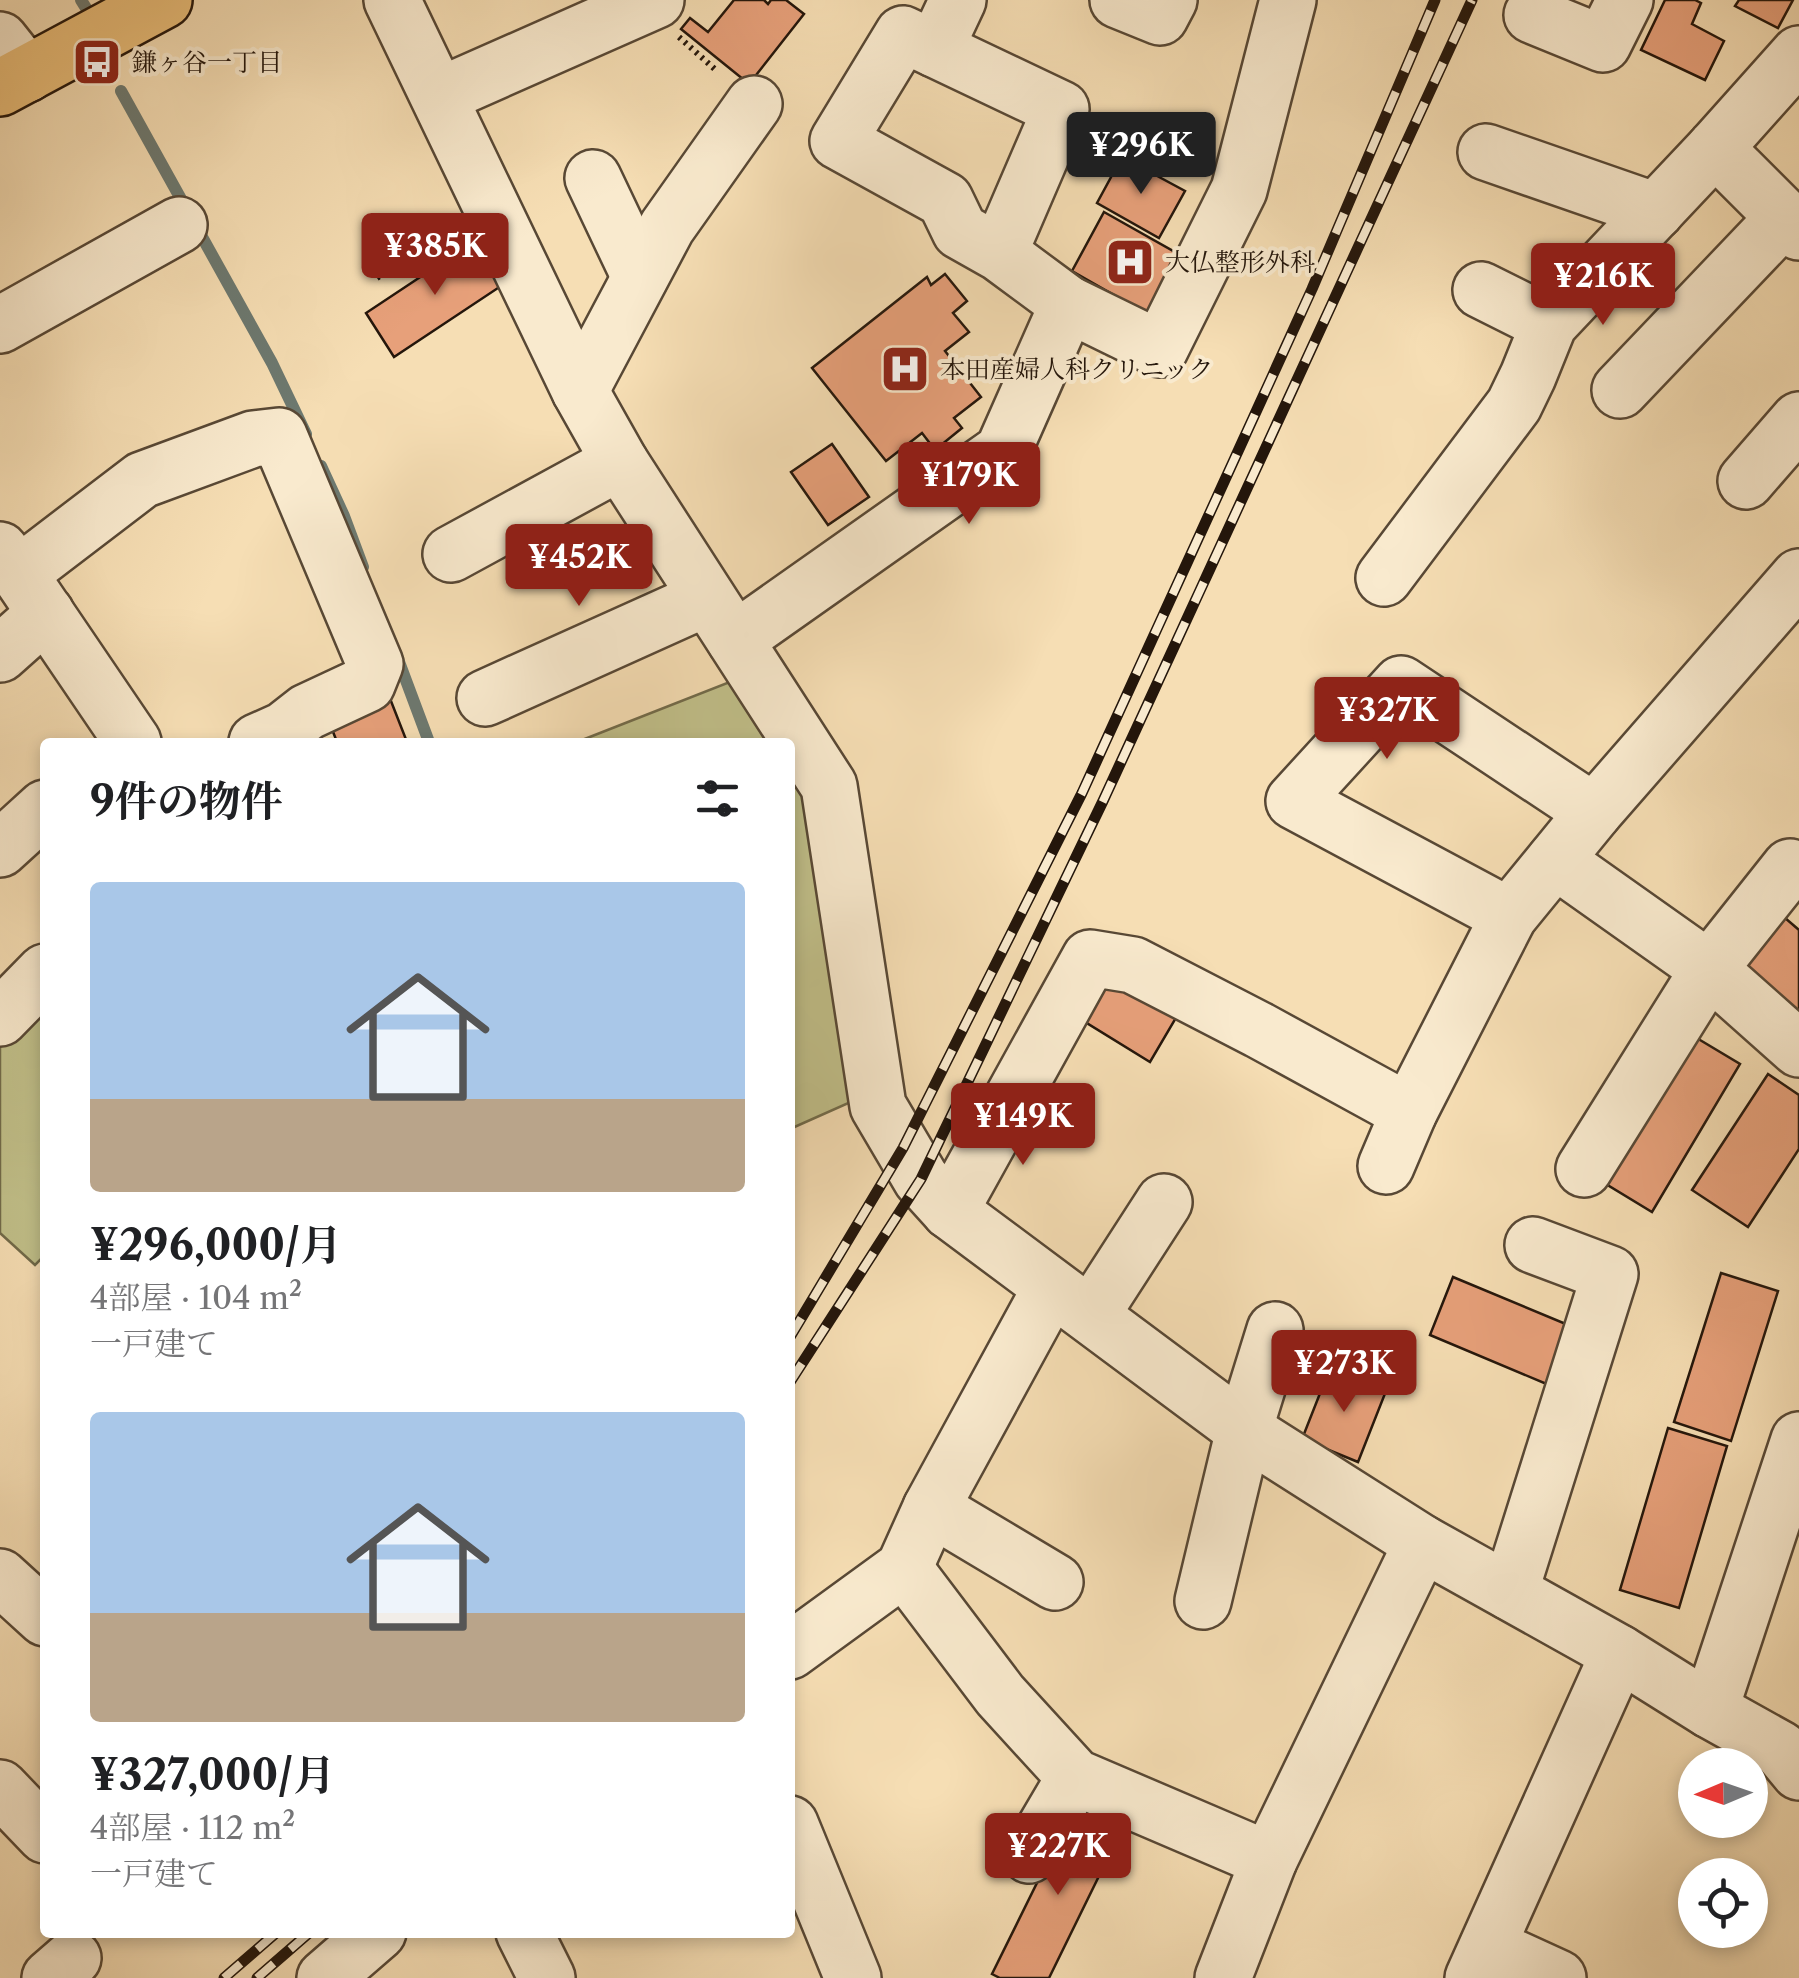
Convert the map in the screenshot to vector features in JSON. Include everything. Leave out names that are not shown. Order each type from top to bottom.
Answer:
[{"type":"main road","points":[[9,67],[96,36],[164,0]]},
{"type":"street","points":[[392,0],[580,391],[620,462],[829,786],[878,1106],[921,1179],[950,1212],[1244,1430],[1422,1542],[1780,1749],[1799,1772]]},
{"type":"street","points":[[440,96],[656,0]]},
{"type":"street","points":[[934,50],[958,0]]},
{"type":"street","points":[[1118,0],[1160,16],[1169,0]]},
{"type":"street","points":[[998,253],[1061,109],[903,34],[838,141],[945,200],[960,231],[998,253],[1068,304],[1160,349],[1239,190],[1288,0]]},
{"type":"street","points":[[1532,15],[1603,44],[1625,0]]},
{"type":"street","points":[[1384,578],[1514,404],[1543,388],[1548,324],[1716,148],[1799,54]]},
{"type":"street","points":[[580,391],[667,227],[754,104]]},
{"type":"street","points":[[1620,390],[1791,225],[1716,148]]},
{"type":"street","points":[[1486,152],[1656,210]]},
{"type":"street","points":[[593,178],[640,277]]},
{"type":"street","points":[[3,314],[179,225]]},
{"type":"street","points":[[1482,290],[1548,324]]},
{"type":"street","points":[[486,698],[721,618],[1004,451],[1068,304]]},
{"type":"street","points":[[1746,481],[1799,420]]},
{"type":"street","points":[[0,654],[22,579],[142,480],[254,439],[279,436],[375,664],[367,684],[307,712],[266,738]]},
{"type":"street","points":[[450,554],[620,462]]},
{"type":"street","points":[[1386,1166],[1409,1112],[1509,916],[1594,812],[1799,577]]},
{"type":"street","points":[[22,579],[124,738]]},
{"type":"street","points":[[1509,916],[1294,801],[1401,684],[1594,812]]},
{"type":"street","points":[[0,849],[40,813]]},
{"type":"street","points":[[1555,860],[1709,969],[1799,1049]]},
{"type":"street","points":[[1584,1170],[1709,969],[1790,867]]},
{"type":"street","points":[[950,1212],[1090,958],[1132,966],[1409,1112]]},
{"type":"street","points":[[0,1018],[40,977]]},
{"type":"street","points":[[795,1647],[904,1568],[931,1508],[1071,1301],[1164,1202]]},
{"type":"street","points":[[1510,1592],[1610,1274],[1533,1246]]},
{"type":"street","points":[[1204,1601],[1244,1430],[1275,1330]]},
{"type":"street","points":[[1710,1710],[1799,1440]]},
{"type":"street","points":[[931,1508],[1056,1582]]},
{"type":"street","points":[[1223,1978],[1270,1860],[1422,1542]]},
{"type":"street","points":[[904,1568],[1000,1695],[1075,1777],[1270,1860]]},
{"type":"street","points":[[2,1582],[40,1614]]},
{"type":"street","points":[[1558,1978],[1481,1962],[1619,1653]]},
{"type":"street","points":[[1029,1855],[1075,1777]]},
{"type":"street","points":[[0,1788],[40,1829]]},
{"type":"street","points":[[795,1836],[853,1978]]},
{"type":"street","points":[[326,1978],[371,1938]]},
{"type":"street","points":[[527,1938],[546,1978]]},
{"type":"path","points":[[377,278],[491,203]]},
{"type":"shaded area","points":[[745,676],[788,738],[587,738]]},
{"type":"shaded area","points":[[795,750],[814,787],[837,903],[862,1097],[795,1127]]},
{"type":"shaded area","points":[[40,994],[40,1260],[35,1265],[0,1233],[0,1035]]},
{"type":"building","points":[[734,0],[764,0],[768,4],[771,0],[786,0],[804,14],[749,84],[681,29],[690,18],[708,32]]},
{"type":"building","points":[[1665,0],[1701,3],[1692,24],[1724,41],[1705,80],[1641,50]]},
{"type":"building","points":[[1739,0],[1793,0],[1778,28],[1735,6]]},
{"type":"building","points":[[1122,157],[1185,191],[1159,238],[1097,203]]},
{"type":"building","points":[[1104,212],[1182,256],[1149,315],[1072,271]]},
{"type":"building","points":[[476,240],[504,284],[394,357],[366,313]]},
{"type":"building","points":[[945,274],[967,301],[953,313],[969,332],[945,351],[981,397],[954,418],[962,428],[935,450],[922,433],[886,461],[812,368],[927,277],[931,285]]},
{"type":"building","points":[[832,444],[869,497],[828,525],[791,472]]},
{"type":"building","points":[[389,696],[405,738],[335,738],[328,719]]},
{"type":"building","points":[[1777,911],[1799,930],[1799,1016],[1735,962]]},
{"type":"building","points":[[1105,971],[1177,1016],[1150,1062],[1077,1017]]},
{"type":"building","points":[[1690,1034],[1740,1064],[1652,1212],[1601,1181]]},
{"type":"building","points":[[1768,1074],[1799,1095],[1799,1149],[1748,1227],[1692,1190]]},
{"type":"building","points":[[1721,1273],[1778,1291],[1731,1441],[1674,1422]]},
{"type":"building","points":[[1453,1277],[1573,1327],[1549,1385],[1430,1335]]},
{"type":"building","points":[[1330,1368],[1386,1391],[1358,1462],[1302,1439]]},
{"type":"building","points":[[1668,1428],[1727,1446],[1679,1608],[1620,1590]]},
{"type":"building","points":[[1075,1806],[1122,1829],[1049,1978],[1000,1978],[992,1974]]},
{"type":"waterway","points":[[81,0],[86,8]]},
{"type":"waterway","points":[[121,91],[272,363],[306,434]]},
{"type":"waterway","points":[[321,466],[363,567]]},
{"type":"waterway","points":[[395,651],[428,738]]},
{"type":"railway","points":[[795,1329],[903,1148],[1082,793],[1312,289],[1435,0]]},
{"type":"railway","points":[[795,1374],[921,1179],[1103,801],[1472,0]]},
{"type":"railway","points":[[224,1978],[270,1938]]},
{"type":"railway","points":[[257,1978],[303,1938]]},
{"type":"place","name":"鎌ヶ谷一丁目","points":[[97,62]]},
{"type":"place","name":"大仏整形外科","points":[[1130,262]]},
{"type":"place","name":"本田産婦人科クリニック","points":[[905,369]]}]
